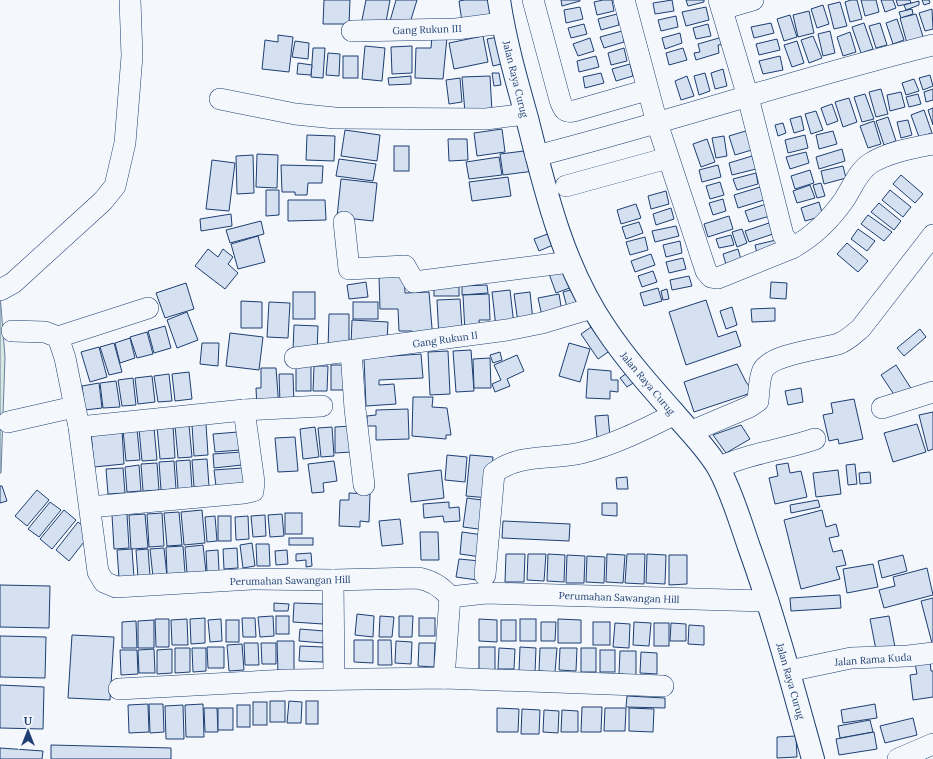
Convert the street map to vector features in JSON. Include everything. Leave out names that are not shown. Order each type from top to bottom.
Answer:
[{"type":"main road","name":"Jalan Raya Curug","points":[[499,0],[502,23],[536,156],[548,198],[570,262],[592,308],[625,356],[690,432],[718,468],[732,498],[768,601],[813,759]]},
{"type":"street","points":[[0,290],[13,283],[98,206],[115,186],[125,143],[132,63],[130,0]]},
{"type":"street","points":[[533,0],[564,111],[568,113],[647,90]]},
{"type":"street","points":[[624,0],[657,123],[706,271],[711,277],[718,278],[792,248],[821,228],[844,200],[862,171],[871,163],[887,156],[933,144]]},
{"type":"street","points":[[753,0],[721,5],[748,97],[783,235],[792,248]]},
{"type":"street","name":"Gang Rukun III","points":[[352,32],[456,29],[502,23]]},
{"type":"street","points":[[536,156],[748,97],[886,56],[933,45]]},
{"type":"street","points":[[220,99],[296,114],[335,118],[486,119],[526,114]]},
{"type":"street","points":[[566,186],[668,158]]},
{"type":"street","points":[[344,222],[349,269],[406,266],[414,282],[570,262]]},
{"type":"street","points":[[690,432],[749,407],[758,401],[764,370],[772,362],[782,357],[840,343],[850,337],[861,328],[933,235]]},
{"type":"street","points":[[12,332],[44,332],[58,338],[148,308]]},
{"type":"street","name":"Gang Rukun II","points":[[295,358],[507,330],[542,323],[592,308]]},
{"type":"street","name":"Perumahan Sawangan Hill","points":[[58,338],[65,358],[79,427],[98,572],[104,582],[116,587],[252,579],[333,580],[417,578],[436,584],[450,597],[486,593],[768,601]]},
{"type":"street","points":[[351,351],[355,409],[364,485]]},
{"type":"street","points":[[882,408],[933,392]]},
{"type":"street","points":[[8,422],[74,406]]},
{"type":"street","points":[[79,427],[244,410],[322,406]]},
{"type":"street","points":[[90,507],[253,491],[254,482],[244,410]]},
{"type":"street","points":[[485,575],[494,473],[503,465],[517,461],[582,453],[620,440],[675,414]]},
{"type":"street","points":[[718,468],[735,460],[793,446],[815,438]]},
{"type":"street","points":[[333,580],[334,679]]},
{"type":"street","points":[[444,678],[450,597]]},
{"type":"street","name":"Jalan Rama Kuda","points":[[789,671],[851,658],[908,656],[933,653]]},
{"type":"street","points":[[119,689],[334,679],[444,678],[663,686]]},
{"type":"street","points":[[898,759],[933,744]]},
{"type":"shaded area","points":[[0,294],[5,357],[1,473],[0,473]]},
{"type":"building","points":[[324,0],[350,0],[349,24],[323,24]]},
{"type":"building","points":[[366,0],[390,0],[386,22],[361,25]]},
{"type":"building","points":[[396,0],[417,0],[409,26],[390,21]]},
{"type":"building","points":[[490,0],[493,17],[462,22],[459,1]]},
{"type":"building","points":[[561,0],[580,0],[580,1],[562,6]]},
{"type":"building","points":[[612,0],[614,11],[597,15],[594,2]]},
{"type":"building","points":[[672,0],[674,11],[655,14],[653,3]]},
{"type":"building","points":[[686,0],[704,0],[704,2],[688,6]]},
{"type":"building","points":[[857,0],[862,19],[850,22],[845,2]]},
{"type":"building","points":[[861,0],[876,0],[879,12],[865,16]]},
{"type":"building","points":[[881,0],[893,0],[896,8],[885,12]]},
{"type":"building","points":[[896,0],[910,0],[911,3],[898,6]]},
{"type":"building","points":[[922,0],[929,0],[930,3],[924,5]]},
{"type":"building","points":[[919,1],[919,5],[906,10],[904,5]]},
{"type":"building","points":[[840,2],[847,26],[834,29],[828,5]]},
{"type":"building","points":[[823,5],[829,24],[817,28],[811,9]]},
{"type":"building","points":[[580,7],[583,19],[566,23],[564,10]]},
{"type":"building","points":[[706,7],[709,20],[686,26],[682,12]]},
{"type":"building","points":[[912,9],[913,14],[901,18],[899,12]]},
{"type":"building","points":[[932,9],[933,29],[925,31],[919,13]]},
{"type":"building","points":[[809,11],[814,33],[798,37],[793,15]]},
{"type":"building","points":[[617,14],[619,25],[601,30],[598,19]]},
{"type":"building","points":[[916,14],[925,43],[908,47],[900,18]]},
{"type":"building","points":[[790,15],[797,37],[784,41],[777,19]]},
{"type":"building","points":[[676,16],[678,27],[661,31],[658,20]]},
{"type":"building","points":[[897,19],[904,40],[893,44],[886,23]]},
{"type":"building","points":[[771,23],[774,33],[754,38],[751,27]]},
{"type":"building","points":[[864,23],[873,49],[861,53],[852,27]]},
{"type":"building","points":[[880,23],[887,45],[876,48],[869,26]]},
{"type":"building","points":[[584,24],[587,34],[571,38],[568,28]]},
{"type":"building","points":[[708,24],[711,36],[696,39],[693,28]]},
{"type":"building","points":[[622,31],[624,42],[604,48],[600,37]]},
{"type":"building","points":[[830,31],[835,53],[823,56],[818,34]]},
{"type":"building","points":[[850,32],[856,52],[843,56],[837,37]]},
{"type":"building","points":[[680,33],[682,43],[665,49],[662,38]]},
{"type":"building","points":[[278,35],[293,37],[289,72],[262,69],[265,40],[278,42]]},
{"type":"building","points":[[432,36],[447,37],[443,79],[415,78],[416,48],[431,48]]},
{"type":"building","points":[[483,36],[488,62],[454,69],[449,43]]},
{"type":"building","points":[[504,36],[510,62],[493,66],[487,39]]},
{"type":"building","points":[[726,36],[728,44],[718,45],[719,53],[696,60],[694,53],[700,52],[698,44]]},
{"type":"building","points":[[813,36],[822,58],[809,63],[801,40]]},
{"type":"building","points":[[590,38],[594,51],[578,56],[573,44]]},
{"type":"building","points":[[777,39],[780,50],[759,55],[756,44]]},
{"type":"building","points":[[295,41],[309,43],[308,59],[292,57]]},
{"type":"building","points":[[797,41],[804,63],[792,67],[784,45]]},
{"type":"building","points":[[365,46],[385,48],[382,81],[362,79]]},
{"type":"building","points":[[412,46],[412,73],[392,74],[391,47]]},
{"type":"building","points":[[313,48],[325,48],[323,78],[311,77]]},
{"type":"building","points":[[624,48],[627,61],[611,65],[608,53]]},
{"type":"building","points":[[683,48],[687,60],[669,65],[666,53]]},
{"type":"building","points":[[328,53],[340,54],[339,76],[326,75]]},
{"type":"building","points":[[343,56],[358,56],[358,78],[343,78]]},
{"type":"building","points":[[596,56],[599,67],[579,72],[577,61]]},
{"type":"building","points":[[780,56],[783,70],[763,74],[759,61]]},
{"type":"building","points":[[298,63],[312,65],[311,75],[297,74]]},
{"type":"building","points":[[630,64],[633,76],[616,81],[612,69]]},
{"type":"building","points":[[723,69],[727,86],[715,89],[711,73]]},
{"type":"building","points":[[492,73],[499,73],[501,85],[494,86]]},
{"type":"building","points":[[601,73],[604,83],[585,88],[583,77]]},
{"type":"building","points":[[705,73],[710,91],[699,95],[694,76]]},
{"type":"building","points":[[930,75],[933,86],[923,90],[919,78]]},
{"type":"building","points":[[411,76],[411,84],[389,85],[388,78]]},
{"type":"building","points":[[490,76],[492,112],[465,113],[462,77]]},
{"type":"building","points":[[687,76],[694,96],[681,100],[675,81]]},
{"type":"building","points":[[460,78],[462,102],[449,104],[446,80]]},
{"type":"building","points":[[914,79],[919,91],[906,95],[902,83]]},
{"type":"building","points":[[881,89],[888,114],[876,117],[869,92]]},
{"type":"building","points":[[933,89],[933,100],[926,102],[924,92]]},
{"type":"building","points":[[901,92],[905,107],[890,111],[887,95]]},
{"type":"building","points":[[865,94],[874,119],[862,122],[854,97]]},
{"type":"building","points":[[918,94],[921,104],[909,107],[906,97]]},
{"type":"building","points":[[849,98],[857,122],[843,127],[835,102]]},
{"type":"building","points":[[832,104],[838,121],[827,125],[821,108]]},
{"type":"building","points":[[933,108],[933,125],[928,110]]},
{"type":"building","points":[[924,110],[932,133],[919,137],[911,115]]},
{"type":"building","points":[[816,111],[823,130],[811,134],[805,114]]},
{"type":"building","points":[[801,116],[804,130],[794,133],[790,119]]},
{"type":"building","points":[[888,117],[896,141],[884,145],[876,121]]},
{"type":"building","points":[[908,120],[912,135],[901,138],[897,122]]},
{"type":"building","points":[[874,121],[881,144],[868,148],[860,126]]},
{"type":"building","points":[[783,123],[786,133],[778,136],[775,125]]},
{"type":"building","points":[[502,129],[505,152],[477,156],[474,133]]},
{"type":"building","points":[[345,130],[380,135],[377,161],[341,156]]},
{"type":"building","points":[[749,130],[755,149],[735,155],[729,136]]},
{"type":"building","points":[[833,131],[837,144],[819,149],[816,135]]},
{"type":"building","points":[[307,135],[335,136],[334,161],[306,160]]},
{"type":"building","points":[[805,135],[808,148],[788,153],[785,140]]},
{"type":"building","points":[[724,136],[727,156],[716,158],[712,138]]},
{"type":"building","points":[[448,139],[467,139],[468,160],[449,161]]},
{"type":"building","points":[[707,139],[715,162],[701,167],[693,144]]},
{"type":"building","points":[[394,146],[409,146],[409,171],[394,171]]},
{"type":"building","points":[[842,149],[845,161],[819,169],[816,157]]},
{"type":"building","points":[[532,150],[534,171],[503,175],[500,154]]},
{"type":"building","points":[[806,152],[809,163],[790,169],[786,157]]},
{"type":"building","points":[[257,154],[278,155],[277,188],[256,187]]},
{"type":"building","points":[[253,155],[254,193],[237,194],[236,156]]},
{"type":"building","points":[[752,156],[756,169],[732,175],[729,163]]},
{"type":"building","points":[[499,157],[502,175],[469,179],[466,162]]},
{"type":"building","points":[[339,159],[376,164],[373,181],[336,176]]},
{"type":"building","points":[[212,160],[235,163],[229,211],[206,209]]},
{"type":"building","points":[[281,165],[323,166],[322,183],[308,183],[307,195],[295,195],[295,192],[282,192]]},
{"type":"building","points":[[718,165],[721,177],[702,182],[699,170]]},
{"type":"building","points":[[843,166],[846,178],[824,184],[821,171]]},
{"type":"building","points":[[810,170],[814,183],[795,189],[791,176]]},
{"type":"building","points":[[756,173],[758,184],[737,190],[733,179]]},
{"type":"building","points":[[901,175],[923,194],[915,203],[893,184]]},
{"type":"building","points":[[508,177],[511,196],[472,201],[469,182]]},
{"type":"building","points":[[341,179],[377,183],[373,221],[337,217]]},
{"type":"building","points":[[720,182],[724,195],[710,199],[706,186]]},
{"type":"building","points":[[821,183],[825,196],[817,198],[813,185]]},
{"type":"building","points":[[810,185],[815,198],[797,203],[793,191]]},
{"type":"building","points":[[760,187],[764,200],[738,208],[734,195]]},
{"type":"building","points":[[266,190],[279,190],[279,215],[266,216]]},
{"type":"building","points":[[890,190],[911,207],[903,217],[882,200]]},
{"type":"building","points":[[666,191],[669,204],[651,209],[648,196]]},
{"type":"building","points":[[723,199],[726,211],[713,215],[709,203]]},
{"type":"building","points":[[288,200],[325,200],[326,220],[288,221]]},
{"type":"building","points":[[819,202],[823,216],[805,221],[801,208]]},
{"type":"building","points":[[879,203],[901,221],[894,230],[871,212]]},
{"type":"building","points":[[636,204],[641,218],[621,224],[617,210]]},
{"type":"building","points":[[766,204],[770,216],[749,222],[745,211]]},
{"type":"building","points":[[671,208],[674,219],[656,225],[653,214]]},
{"type":"building","points":[[231,214],[232,226],[201,231],[200,219]]},
{"type":"building","points":[[868,215],[892,232],[884,241],[861,224]]},
{"type":"building","points":[[729,216],[733,229],[708,237],[704,224]]},
{"type":"building","points":[[261,221],[264,234],[230,243],[226,230]]},
{"type":"building","points":[[639,222],[643,233],[626,239],[622,227]]},
{"type":"building","points":[[769,223],[773,234],[749,242],[745,231]]},
{"type":"building","points":[[676,226],[679,236],[655,242],[652,231]]},
{"type":"building","points":[[742,229],[747,243],[737,247],[732,232]]},
{"type":"building","points":[[858,229],[875,241],[867,251],[851,239]]},
{"type":"building","points":[[556,231],[560,242],[539,251],[534,239]]},
{"type":"building","points":[[731,235],[734,245],[719,248],[716,239]]},
{"type":"building","points":[[258,236],[265,262],[238,269],[231,244]]},
{"type":"building","points":[[645,237],[648,250],[630,255],[626,242]]},
{"type":"building","points":[[776,240],[780,252],[758,258],[755,245]]},
{"type":"building","points":[[680,241],[682,253],[666,257],[663,245]]},
{"type":"building","points":[[847,243],[868,261],[858,272],[837,254]]},
{"type":"building","points":[[208,249],[218,257],[223,249],[233,257],[228,264],[238,273],[225,289],[195,266]]},
{"type":"building","points":[[738,249],[742,263],[727,268],[723,254]]},
{"type":"building","points":[[651,254],[655,265],[635,272],[631,261]]},
{"type":"building","points":[[683,258],[686,269],[669,273],[666,262]]},
{"type":"building","points":[[567,264],[575,286],[556,293],[548,271]]},
{"type":"building","points":[[653,271],[657,282],[642,287],[638,276]]},
{"type":"building","points":[[404,274],[405,293],[429,292],[433,340],[413,341],[412,331],[399,331],[398,309],[380,309],[379,276]]},
{"type":"building","points":[[689,276],[692,286],[672,290],[670,280]]},
{"type":"building","points":[[366,282],[368,297],[349,299],[347,285]]},
{"type":"building","points":[[771,282],[787,283],[786,299],[770,298]]},
{"type":"building","points":[[186,283],[194,309],[165,318],[156,293]]},
{"type":"building","points":[[487,285],[488,293],[462,295],[462,286]]},
{"type":"building","points":[[434,286],[459,286],[459,296],[434,296]]},
{"type":"building","points":[[578,288],[583,306],[568,311],[563,292]]},
{"type":"building","points":[[658,288],[662,301],[644,306],[640,293]]},
{"type":"building","points":[[667,289],[669,299],[663,300],[661,291]]},
{"type":"building","points":[[510,290],[514,325],[496,327],[492,292]]},
{"type":"building","points":[[293,292],[315,292],[315,319],[293,319]]},
{"type":"building","points":[[530,292],[533,321],[518,323],[514,294]]},
{"type":"building","points":[[489,294],[490,320],[479,320],[480,332],[465,332],[463,295]]},
{"type":"building","points":[[559,294],[562,312],[542,316],[538,298]]},
{"type":"building","points":[[460,299],[462,329],[439,338],[437,300]]},
{"type":"building","points":[[706,300],[718,337],[736,331],[741,346],[686,365],[669,312]]},
{"type":"building","points":[[241,301],[262,302],[262,328],[241,328]]},
{"type":"building","points":[[269,302],[290,303],[288,338],[267,337]]},
{"type":"building","points":[[353,302],[378,302],[378,319],[353,319]]},
{"type":"building","points":[[732,307],[737,325],[726,329],[720,311]]},
{"type":"building","points":[[775,308],[775,321],[752,322],[751,309]]},
{"type":"building","points":[[187,312],[198,340],[177,348],[167,320]]},
{"type":"building","points":[[329,314],[349,314],[349,350],[328,350]]},
{"type":"building","points":[[352,320],[388,322],[387,341],[351,345]]},
{"type":"building","points":[[597,323],[614,348],[598,359],[581,334]]},
{"type":"building","points":[[294,325],[318,326],[317,352],[293,351]]},
{"type":"building","points":[[165,326],[171,348],[154,353],[148,331]]},
{"type":"building","points":[[920,329],[926,337],[904,356],[897,348]]},
{"type":"building","points":[[147,332],[153,354],[137,358],[130,337]]},
{"type":"building","points":[[230,333],[263,337],[259,370],[226,366]]},
{"type":"building","points":[[130,338],[135,358],[120,363],[115,343]]},
{"type":"building","points":[[114,343],[122,372],[109,375],[100,347]]},
{"type":"building","points":[[202,343],[219,343],[218,366],[200,364]]},
{"type":"building","points":[[569,343],[590,349],[580,382],[559,376]]},
{"type":"building","points":[[99,347],[107,377],[90,382],[81,352]]},
{"type":"building","points":[[471,350],[474,391],[456,392],[453,351]]},
{"type":"building","points":[[448,351],[450,394],[430,395],[428,352]]},
{"type":"building","points":[[500,352],[502,360],[493,363],[490,355]]},
{"type":"building","points":[[421,354],[423,378],[379,380],[379,385],[394,384],[396,404],[366,406],[364,358]]},
{"type":"building","points":[[517,355],[524,371],[507,379],[510,386],[495,392],[492,384],[501,380],[494,365]]},
{"type":"building","points":[[490,358],[491,388],[474,388],[473,359]]},
{"type":"building","points":[[737,364],[746,382],[754,392],[694,412],[684,382]]},
{"type":"building","points":[[331,365],[347,365],[347,390],[331,390]]},
{"type":"building","points":[[896,365],[914,393],[899,402],[881,375]]},
{"type":"building","points":[[296,366],[311,366],[311,391],[296,391]]},
{"type":"building","points":[[314,366],[328,366],[327,391],[313,391]]},
{"type":"building","points":[[261,368],[276,368],[279,408],[257,409],[256,388],[261,388]]},
{"type":"building","points":[[588,369],[611,371],[611,380],[618,380],[618,392],[610,391],[610,399],[586,398]]},
{"type":"building","points":[[631,370],[638,380],[627,387],[620,378]]},
{"type":"building","points":[[189,372],[192,399],[175,401],[172,374]]},
{"type":"building","points":[[169,374],[172,401],[158,402],[154,376]]},
{"type":"building","points":[[279,374],[293,374],[294,404],[280,404]]},
{"type":"building","points":[[152,376],[155,402],[138,404],[135,378]]},
{"type":"building","points":[[133,378],[136,405],[122,406],[118,380]]},
{"type":"building","points":[[116,381],[120,407],[103,408],[100,383]]},
{"type":"building","points":[[99,383],[102,408],[85,410],[82,386]]},
{"type":"building","points":[[801,388],[803,402],[788,405],[785,391]]},
{"type":"building","points":[[413,397],[433,397],[432,407],[447,408],[451,435],[446,435],[446,439],[412,436]]},
{"type":"building","points":[[854,399],[863,439],[839,444],[838,439],[829,441],[823,415],[833,413],[831,403]]},
{"type":"building","points":[[408,409],[409,439],[376,440],[376,426],[367,426],[367,416],[376,415],[376,410]]},
{"type":"building","points":[[933,412],[933,449],[928,451],[919,415]]},
{"type":"building","points":[[608,415],[610,437],[597,438],[595,416]]},
{"type":"building","points":[[206,424],[208,455],[194,456],[192,425]]},
{"type":"building","points":[[917,424],[926,452],[893,462],[884,433]]},
{"type":"building","points":[[189,425],[192,457],[178,458],[175,426]]},
{"type":"building","points":[[741,425],[750,439],[726,453],[713,435]]},
{"type":"building","points":[[173,426],[175,458],[160,459],[157,427]]},
{"type":"building","points":[[352,426],[352,452],[335,453],[335,427]]},
{"type":"building","points":[[315,427],[319,457],[303,459],[300,429]]},
{"type":"building","points":[[332,427],[334,456],[321,457],[318,428]]},
{"type":"building","points":[[154,428],[157,460],[142,461],[139,429]]},
{"type":"building","points":[[137,429],[140,460],[126,461],[123,430]]},
{"type":"building","points":[[122,430],[124,464],[94,467],[91,432]]},
{"type":"building","points":[[238,432],[240,450],[215,452],[213,434]]},
{"type":"building","points":[[295,437],[298,471],[278,472],[275,438]]},
{"type":"building","points":[[241,452],[242,465],[214,468],[213,454]]},
{"type":"building","points":[[447,455],[467,457],[465,482],[445,480]]},
{"type":"building","points":[[470,455],[493,457],[489,498],[466,496]]},
{"type":"building","points":[[207,459],[209,486],[194,487],[192,460]]},
{"type":"building","points":[[190,460],[192,488],[178,489],[176,461]]},
{"type":"building","points":[[174,461],[176,489],[161,490],[159,462]]},
{"type":"building","points":[[334,461],[337,481],[323,483],[324,492],[312,493],[308,464]]},
{"type":"building","points":[[157,463],[159,490],[143,491],[141,464]]},
{"type":"building","points":[[788,463],[790,473],[801,471],[807,497],[775,504],[769,478],[778,476],[776,465]]},
{"type":"building","points":[[855,464],[857,484],[848,485],[846,465]]},
{"type":"building","points":[[139,465],[141,491],[127,492],[125,467]]},
{"type":"building","points":[[123,468],[125,493],[108,494],[106,469]]},
{"type":"building","points":[[242,468],[244,484],[216,486],[214,470]]},
{"type":"building","points":[[441,470],[444,498],[411,502],[408,474]]},
{"type":"building","points":[[838,470],[841,494],[816,497],[813,473]]},
{"type":"building","points":[[870,472],[871,483],[860,484],[859,473]]},
{"type":"building","points":[[627,477],[628,489],[617,489],[616,478]]},
{"type":"building","points":[[0,486],[2,486],[7,501],[0,503]]},
{"type":"building","points":[[37,490],[49,500],[27,526],[15,516]]},
{"type":"building","points":[[349,493],[370,494],[369,522],[360,521],[360,527],[339,526],[340,500],[349,500]]},
{"type":"building","points":[[467,498],[489,501],[486,530],[463,527]]},
{"type":"building","points":[[818,500],[820,507],[791,513],[790,505]]},
{"type":"building","points":[[50,502],[61,510],[39,537],[28,529]]},
{"type":"building","points":[[449,502],[449,508],[459,507],[460,521],[444,522],[443,516],[424,518],[423,504]]},
{"type":"building","points":[[602,503],[617,503],[617,516],[602,515]]},
{"type":"building","points":[[64,510],[76,520],[52,549],[40,539]]},
{"type":"building","points":[[202,510],[205,543],[184,545],[181,512]]},
{"type":"building","points":[[822,510],[826,527],[836,524],[839,536],[829,538],[833,552],[842,550],[846,565],[836,567],[840,579],[801,589],[784,520]]},
{"type":"building","points":[[179,512],[182,545],[167,546],[164,513]]},
{"type":"building","points":[[162,513],[164,546],[149,547],[147,514]]},
{"type":"building","points":[[285,513],[302,513],[302,534],[285,534]]},
{"type":"building","points":[[127,514],[129,548],[114,549],[112,515]]},
{"type":"building","points":[[145,514],[148,548],[131,549],[129,515]]},
{"type":"building","points":[[282,514],[284,536],[270,537],[268,515]]},
{"type":"building","points":[[265,515],[266,536],[253,537],[251,516]]},
{"type":"building","points":[[215,516],[217,541],[207,542],[205,517]]},
{"type":"building","points":[[218,516],[231,516],[231,541],[218,541]]},
{"type":"building","points":[[248,516],[249,539],[236,540],[235,517]]},
{"type":"building","points":[[400,519],[403,544],[382,546],[379,521]]},
{"type":"building","points":[[503,521],[570,524],[569,541],[502,538]]},
{"type":"building","points":[[78,522],[91,533],[69,561],[56,550]]},
{"type":"building","points":[[420,532],[438,532],[439,560],[421,560]]},
{"type":"building","points":[[462,532],[483,535],[481,557],[460,554]]},
{"type":"building","points":[[289,538],[313,538],[313,545],[289,545]]},
{"type":"building","points":[[252,543],[255,566],[243,568],[240,545]]},
{"type":"building","points":[[256,544],[269,544],[270,566],[257,566]]},
{"type":"building","points":[[203,545],[206,572],[187,573],[185,547]]},
{"type":"building","points":[[183,546],[185,573],[167,574],[166,547]]},
{"type":"building","points":[[164,548],[167,576],[153,577],[150,549]]},
{"type":"building","points":[[237,548],[238,568],[224,569],[223,549]]},
{"type":"building","points":[[132,549],[134,577],[119,578],[117,550]]},
{"type":"building","points":[[148,549],[150,576],[138,577],[136,550]]},
{"type":"building","points":[[218,550],[219,571],[207,572],[206,551]]},
{"type":"building","points":[[287,550],[288,564],[276,565],[275,551]]},
{"type":"building","points":[[311,553],[312,566],[306,567],[306,560],[296,561],[296,554]]},
{"type":"building","points":[[506,554],[525,554],[524,582],[505,582]]},
{"type":"building","points":[[528,554],[546,554],[544,581],[527,580]]},
{"type":"building","points":[[548,554],[565,555],[564,582],[547,581]]},
{"type":"building","points":[[607,554],[625,555],[623,583],[606,582]]},
{"type":"building","points":[[627,554],[645,554],[644,584],[625,583]]},
{"type":"building","points":[[647,554],[666,555],[665,584],[646,583]]},
{"type":"building","points":[[567,555],[585,556],[584,583],[566,583]]},
{"type":"building","points":[[669,555],[687,555],[687,584],[669,585]]},
{"type":"building","points":[[903,555],[907,571],[882,578],[878,561]]},
{"type":"building","points":[[587,556],[605,557],[604,583],[586,582]]},
{"type":"building","points":[[459,559],[480,561],[477,580],[456,577]]},
{"type":"building","points":[[873,564],[878,587],[847,593],[843,569]]},
{"type":"building","points":[[927,568],[933,595],[884,608],[879,590],[895,586],[893,577]]},
{"type":"building","points":[[0,585],[50,586],[49,628],[0,627]]},
{"type":"building","points":[[840,595],[841,608],[791,611],[790,598]]},
{"type":"building","points":[[933,598],[933,647],[921,601]]},
{"type":"building","points":[[274,603],[289,604],[288,611],[274,611]]},
{"type":"building","points":[[294,603],[324,604],[323,624],[293,622]]},
{"type":"building","points":[[357,614],[374,616],[373,637],[355,635]]},
{"type":"building","points":[[273,616],[274,636],[260,637],[258,617]]},
{"type":"building","points":[[276,616],[289,616],[289,634],[276,634]]},
{"type":"building","points":[[380,616],[394,617],[392,637],[379,637]]},
{"type":"building","points":[[399,616],[413,616],[412,637],[399,637]]},
{"type":"building","points":[[889,616],[895,647],[876,650],[870,619]]},
{"type":"building","points":[[205,618],[205,643],[191,644],[190,619]]},
{"type":"building","points":[[242,618],[255,618],[256,637],[243,637]]},
{"type":"building","points":[[419,618],[435,618],[435,636],[419,636]]},
{"type":"building","points":[[155,619],[169,619],[169,647],[156,647]]},
{"type":"building","points":[[187,619],[188,645],[172,645],[171,620]]},
{"type":"building","points":[[221,619],[222,641],[210,642],[208,620]]},
{"type":"building","points":[[479,619],[497,620],[497,642],[479,641]]},
{"type":"building","points":[[520,619],[536,619],[536,641],[520,641]]},
{"type":"building","points":[[558,619],[581,620],[581,643],[558,643]]},
{"type":"building","points":[[154,620],[154,648],[138,648],[138,621]]},
{"type":"building","points":[[226,620],[239,620],[239,642],[226,642]]},
{"type":"building","points":[[501,620],[516,620],[516,641],[501,641]]},
{"type":"building","points":[[136,621],[137,648],[122,648],[122,622]]},
{"type":"building","points":[[541,622],[556,622],[555,641],[541,641]]},
{"type":"building","points":[[593,622],[610,622],[610,645],[593,645]]},
{"type":"building","points":[[634,622],[651,623],[649,646],[633,645]]},
{"type":"building","points":[[615,623],[630,624],[629,648],[613,647]]},
{"type":"building","points":[[654,623],[669,623],[669,646],[654,646]]},
{"type":"building","points":[[671,623],[686,624],[686,641],[670,641]]},
{"type":"building","points":[[689,625],[704,626],[704,645],[688,644]]},
{"type":"building","points":[[300,629],[324,631],[323,643],[299,641]]},
{"type":"building","points":[[72,635],[114,637],[110,700],[68,698]]},
{"type":"building","points":[[0,636],[46,637],[45,678],[0,677]]},
{"type":"building","points":[[354,640],[373,640],[373,663],[354,662]]},
{"type":"building","points":[[378,640],[391,640],[392,665],[378,665]]},
{"type":"building","points":[[277,641],[294,641],[294,672],[278,673]]},
{"type":"building","points":[[396,641],[412,642],[411,664],[395,663]]},
{"type":"building","points":[[244,643],[258,643],[259,665],[245,665]]},
{"type":"building","points":[[261,643],[276,643],[276,664],[262,664]]},
{"type":"building","points":[[419,643],[435,643],[434,667],[418,666]]},
{"type":"building","points":[[242,644],[244,670],[229,671],[227,645]]},
{"type":"building","points":[[300,646],[323,647],[323,662],[299,661]]},
{"type":"building","points":[[207,647],[224,647],[224,668],[208,668]]},
{"type":"building","points":[[479,647],[495,647],[495,671],[479,671]]},
{"type":"building","points":[[520,647],[536,648],[535,672],[519,671]]},
{"type":"building","points":[[175,648],[190,648],[190,672],[175,673]]},
{"type":"building","points":[[192,648],[206,648],[206,671],[193,672]]},
{"type":"building","points":[[499,648],[515,649],[514,669],[498,669]]},
{"type":"building","points":[[540,648],[557,648],[555,672],[539,671]]},
{"type":"building","points":[[560,648],[577,648],[576,671],[559,670]]},
{"type":"building","points":[[581,648],[596,648],[596,672],[581,672]]},
{"type":"building","points":[[154,649],[155,673],[139,673],[138,650]]},
{"type":"building","points":[[172,649],[172,673],[157,674],[157,650]]},
{"type":"building","points":[[120,650],[137,650],[138,674],[121,675]]},
{"type":"building","points":[[600,650],[615,650],[615,672],[600,672]]},
{"type":"building","points":[[620,651],[636,651],[636,675],[619,674]]},
{"type":"building","points":[[641,652],[657,653],[657,674],[640,673]]},
{"type":"building","points":[[930,661],[931,671],[933,671],[933,697],[913,700],[910,675],[917,674],[915,663]]},
{"type":"building","points":[[0,685],[44,687],[43,729],[0,728]]},
{"type":"building","points":[[627,696],[665,698],[665,708],[626,707]]},
{"type":"building","points":[[270,701],[285,701],[285,722],[270,722]]},
{"type":"building","points":[[289,701],[302,702],[301,723],[287,723]]},
{"type":"building","points":[[306,701],[318,701],[318,724],[306,724]]},
{"type":"building","points":[[253,702],[267,702],[267,725],[253,725]]},
{"type":"building","points":[[148,704],[149,732],[129,733],[128,705]]},
{"type":"building","points":[[149,704],[163,704],[164,732],[150,733]]},
{"type":"building","points":[[203,704],[204,737],[186,737],[185,705]]},
{"type":"building","points":[[875,704],[877,718],[843,723],[841,710]]},
{"type":"building","points":[[183,705],[184,739],[166,739],[165,706]]},
{"type":"building","points":[[237,705],[250,705],[250,727],[237,727]]},
{"type":"building","points":[[582,707],[602,707],[601,732],[581,732]]},
{"type":"building","points":[[204,708],[217,708],[218,732],[205,732]]},
{"type":"building","points":[[218,708],[233,708],[233,730],[218,730]]},
{"type":"building","points":[[497,708],[519,709],[518,732],[497,732]]},
{"type":"building","points":[[605,708],[626,708],[625,731],[604,731]]},
{"type":"building","points":[[629,708],[654,709],[653,732],[629,731]]},
{"type":"building","points":[[522,709],[540,710],[539,734],[521,734]]},
{"type":"building","points":[[544,710],[559,711],[558,733],[543,732]]},
{"type":"building","points":[[562,710],[578,711],[578,732],[561,732]]},
{"type":"building","points":[[913,718],[917,735],[885,743],[880,726]]},
{"type":"building","points":[[870,720],[873,732],[840,738],[838,726]]},
{"type":"building","points":[[874,732],[877,749],[839,755],[836,739]]},
{"type":"building","points":[[796,736],[797,757],[777,758],[777,737]]},
{"type":"building","points":[[51,745],[171,748],[171,759],[51,759]]},
{"type":"building","points":[[0,748],[43,751],[42,759],[0,759]]}]
